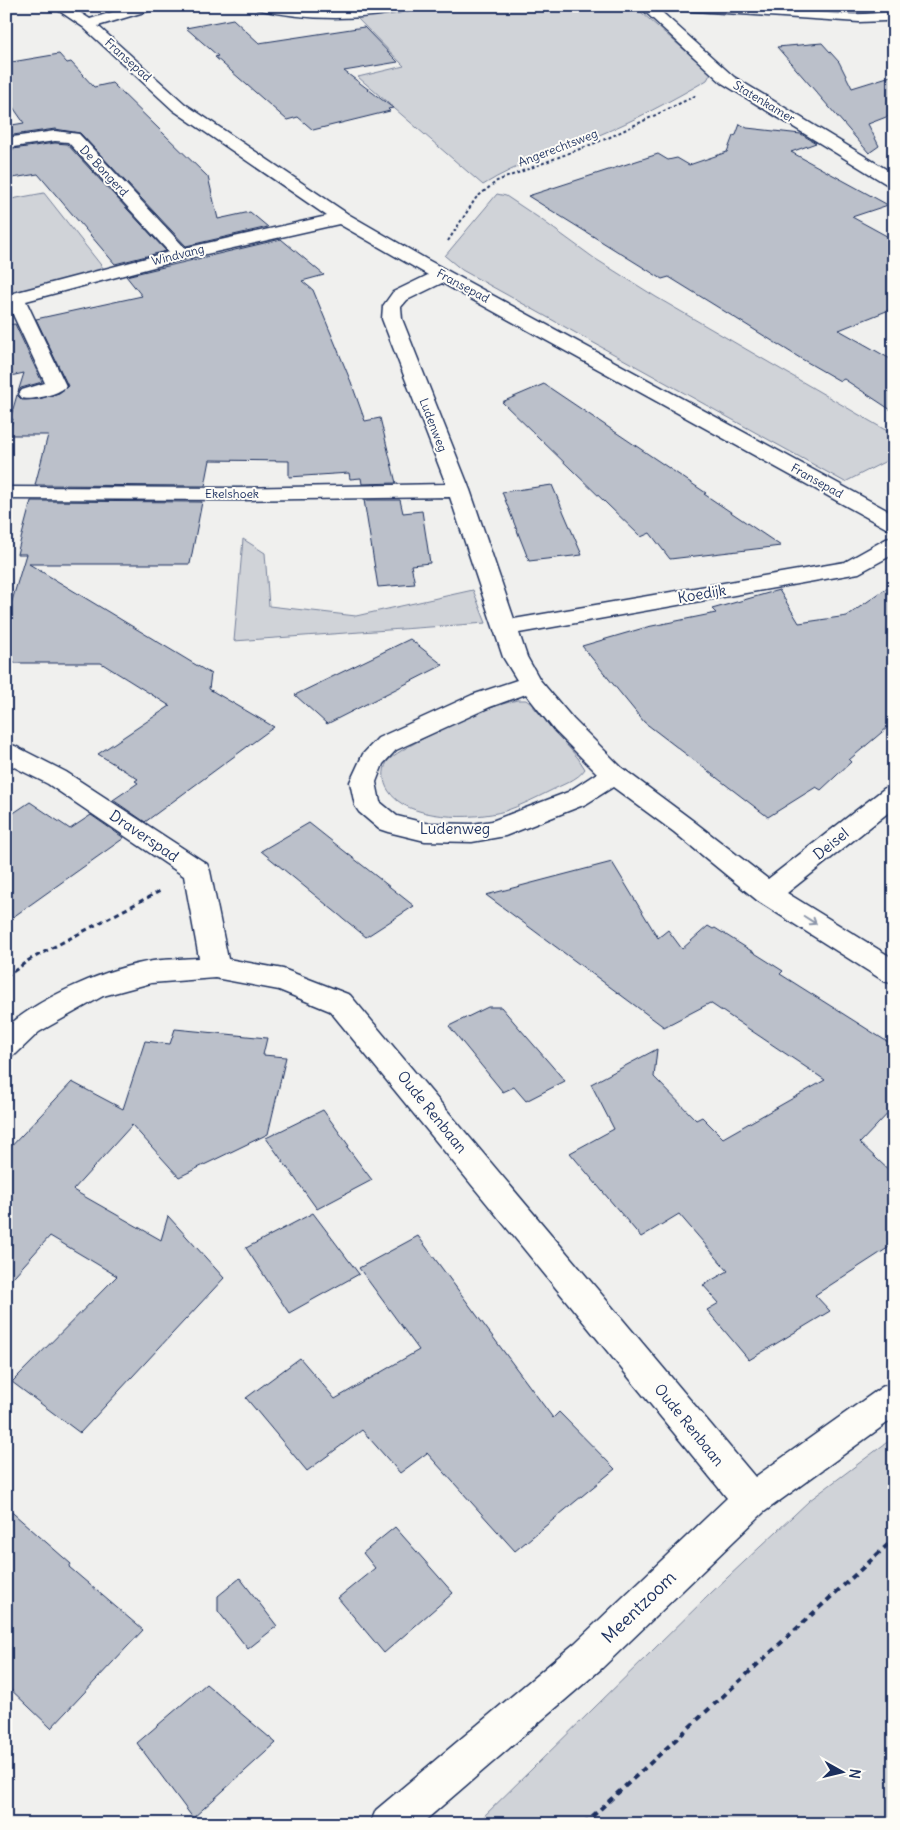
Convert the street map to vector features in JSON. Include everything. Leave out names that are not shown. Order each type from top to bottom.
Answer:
[{"type":"street","name":"Fransepad","points":[[59,6],[88,24],[179,106],[342,218],[420,263],[894,523]]},
{"type":"street","points":[[88,24],[149,6]]},
{"type":"street","points":[[262,6],[309,14],[345,14],[408,6]]},
{"type":"street","name":"Statenkamer","points":[[646,6],[728,80],[894,181]]},
{"type":"street","points":[[679,6],[859,18],[885,17],[894,14]]},
{"type":"street","name":"De Bongerd","points":[[6,143],[55,136],[73,137],[181,254]]},
{"type":"street","name":"Windvang","points":[[29,394],[56,386],[11,300],[181,254],[342,218]]},
{"type":"street","name":"Ludenweg","points":[[443,275],[400,296],[392,306],[392,319],[459,490],[515,657],[531,684],[564,726],[613,774],[684,826],[768,894],[894,973]]},
{"type":"street","name":"Ekelshoek","points":[[6,493],[239,494],[459,490]]},
{"type":"street","name":"Koedijk","points":[[505,628],[851,568],[894,544]]},
{"type":"street","name":"Ludenweg","points":[[531,684],[481,701],[387,744],[372,760],[363,782],[368,806],[388,823],[425,832],[472,833],[496,830],[577,798],[613,774]]},
{"type":"street","name":"Draverspad","points":[[6,752],[57,778],[197,872]]},
{"type":"street","name":"Deisel","points":[[768,894],[894,794]]},
{"type":"street","points":[[197,872],[215,967]]},
{"type":"street","name":"Oude Renbaan","points":[[6,1046],[29,1024],[94,988],[152,972],[215,967],[283,980],[340,1003],[751,1500]]},
{"type":"street","name":"Meentzoom","points":[[390,1824],[588,1656],[751,1500],[894,1398]]},
{"type":"path","name":"Angerechtsweg","points":[[420,263],[449,240],[476,198],[497,181],[608,138],[728,80]]},
{"type":"path","points":[[6,977],[29,960],[197,872]]},
{"type":"path","points":[[584,1824],[894,1539]]},
{"type":"shaded area","points":[[446,6],[634,6],[711,73],[707,80],[639,117],[597,136],[524,164],[483,185],[358,77],[404,66],[356,17]]},
{"type":"shaded area","points":[[44,193],[104,269],[6,295],[6,200]]},
{"type":"shaded area","points":[[497,194],[506,196],[594,258],[656,297],[894,435],[894,457],[845,482],[462,270],[445,256]]},
{"type":"shaded area","points":[[243,539],[265,553],[269,606],[356,616],[473,590],[486,623],[234,641]]},
{"type":"shaded area","points":[[517,700],[526,700],[531,704],[578,758],[585,769],[582,773],[574,779],[511,809],[476,816],[442,816],[425,813],[410,808],[397,800],[388,790],[384,780],[385,765],[403,749],[466,718],[495,706]]},
{"type":"shaded area","points":[[894,1437],[894,1824],[476,1824],[711,1593],[810,1500]]},
{"type":"building","points":[[233,19],[259,43],[364,27],[398,62],[344,71],[393,108],[388,109],[390,111],[313,130],[298,117],[287,120],[215,57],[218,56],[186,28]]},
{"type":"building","points":[[822,43],[839,62],[852,88],[894,75],[894,114],[868,124],[879,146],[869,153],[777,47]]},
{"type":"building","points":[[59,54],[67,63],[71,62],[94,87],[112,83],[208,177],[218,219],[250,212],[268,227],[186,246],[80,133],[55,129],[6,136],[6,126],[24,123],[6,97],[6,63]]},
{"type":"building","points":[[740,124],[747,128],[801,134],[816,143],[791,152],[888,205],[852,217],[894,240],[894,308],[839,330],[894,361],[894,412],[844,379],[840,381],[800,358],[669,277],[662,279],[528,196],[658,154],[668,160],[677,158],[689,165],[727,152]]},
{"type":"building","points":[[55,143],[67,144],[166,251],[115,264],[38,174],[6,179],[6,150]]},
{"type":"building","points":[[281,239],[324,275],[302,281],[313,290],[365,421],[380,418],[396,483],[362,484],[361,478],[350,479],[349,473],[289,477],[289,461],[210,460],[205,486],[35,485],[48,435],[8,435],[13,419],[10,419],[17,395],[22,400],[39,399],[59,393],[68,386],[36,319],[142,296],[126,276]]},
{"type":"building","points":[[15,324],[42,382],[21,388],[18,392],[24,373],[6,377],[6,325]]},
{"type":"building","points":[[544,384],[781,546],[670,559],[650,533],[641,537],[502,402]]},
{"type":"building","points":[[552,485],[582,555],[529,561],[502,492]]},
{"type":"building","points":[[364,500],[400,500],[403,513],[422,511],[430,563],[411,565],[415,584],[378,587]]},
{"type":"building","points":[[31,501],[202,502],[190,564],[29,564],[211,674],[209,689],[274,727],[145,822],[113,800],[138,783],[135,781],[138,779],[98,754],[170,706],[101,663],[6,663],[6,621],[26,554],[17,554]]},
{"type":"building","points":[[894,583],[894,722],[849,760],[851,762],[821,790],[816,787],[768,817],[644,722],[582,646],[647,627],[716,613],[712,609],[779,590],[799,623],[847,616]]},
{"type":"building","points":[[410,639],[443,665],[327,724],[295,695]]},
{"type":"building","points":[[30,802],[70,829],[91,815],[124,838],[6,922],[6,818]]},
{"type":"building","points":[[309,823],[414,906],[366,937],[261,851]]},
{"type":"building","points":[[612,862],[658,938],[668,930],[682,949],[708,926],[713,929],[715,928],[783,971],[780,974],[894,1046],[894,1107],[860,1143],[894,1175],[894,1244],[815,1295],[830,1311],[749,1360],[707,1310],[719,1303],[703,1285],[728,1271],[679,1214],[641,1237],[570,1153],[614,1129],[591,1084],[657,1049],[654,1077],[696,1120],[702,1117],[723,1138],[825,1080],[710,1003],[664,1027],[486,895]]},
{"type":"building","points":[[488,1007],[501,1007],[565,1081],[526,1101],[514,1087],[503,1092],[449,1026]]},
{"type":"building","points":[[175,1029],[267,1038],[263,1055],[286,1057],[268,1134],[179,1177],[132,1125],[73,1190],[161,1240],[168,1216],[224,1278],[80,1433],[12,1382],[117,1276],[50,1236],[6,1285],[6,1152],[72,1082],[123,1109],[145,1041],[170,1044]]},
{"type":"building","points":[[323,1110],[349,1146],[347,1147],[372,1180],[317,1209],[266,1138]]},
{"type":"building","points":[[313,1213],[359,1274],[289,1313],[246,1248]]},
{"type":"building","points":[[418,1236],[553,1418],[559,1412],[615,1469],[515,1551],[427,1453],[400,1473],[362,1430],[307,1471],[246,1398],[300,1358],[335,1399],[419,1350],[359,1268]]},
{"type":"building","points":[[6,1507],[71,1564],[69,1567],[143,1630],[51,1728],[6,1685]]},
{"type":"building","points":[[395,1527],[453,1593],[384,1653],[338,1598],[375,1568],[363,1553]]},
{"type":"building","points":[[240,1578],[277,1626],[248,1649],[218,1611],[218,1596]]},
{"type":"building","points":[[206,1684],[276,1743],[193,1818],[137,1743]]}]
